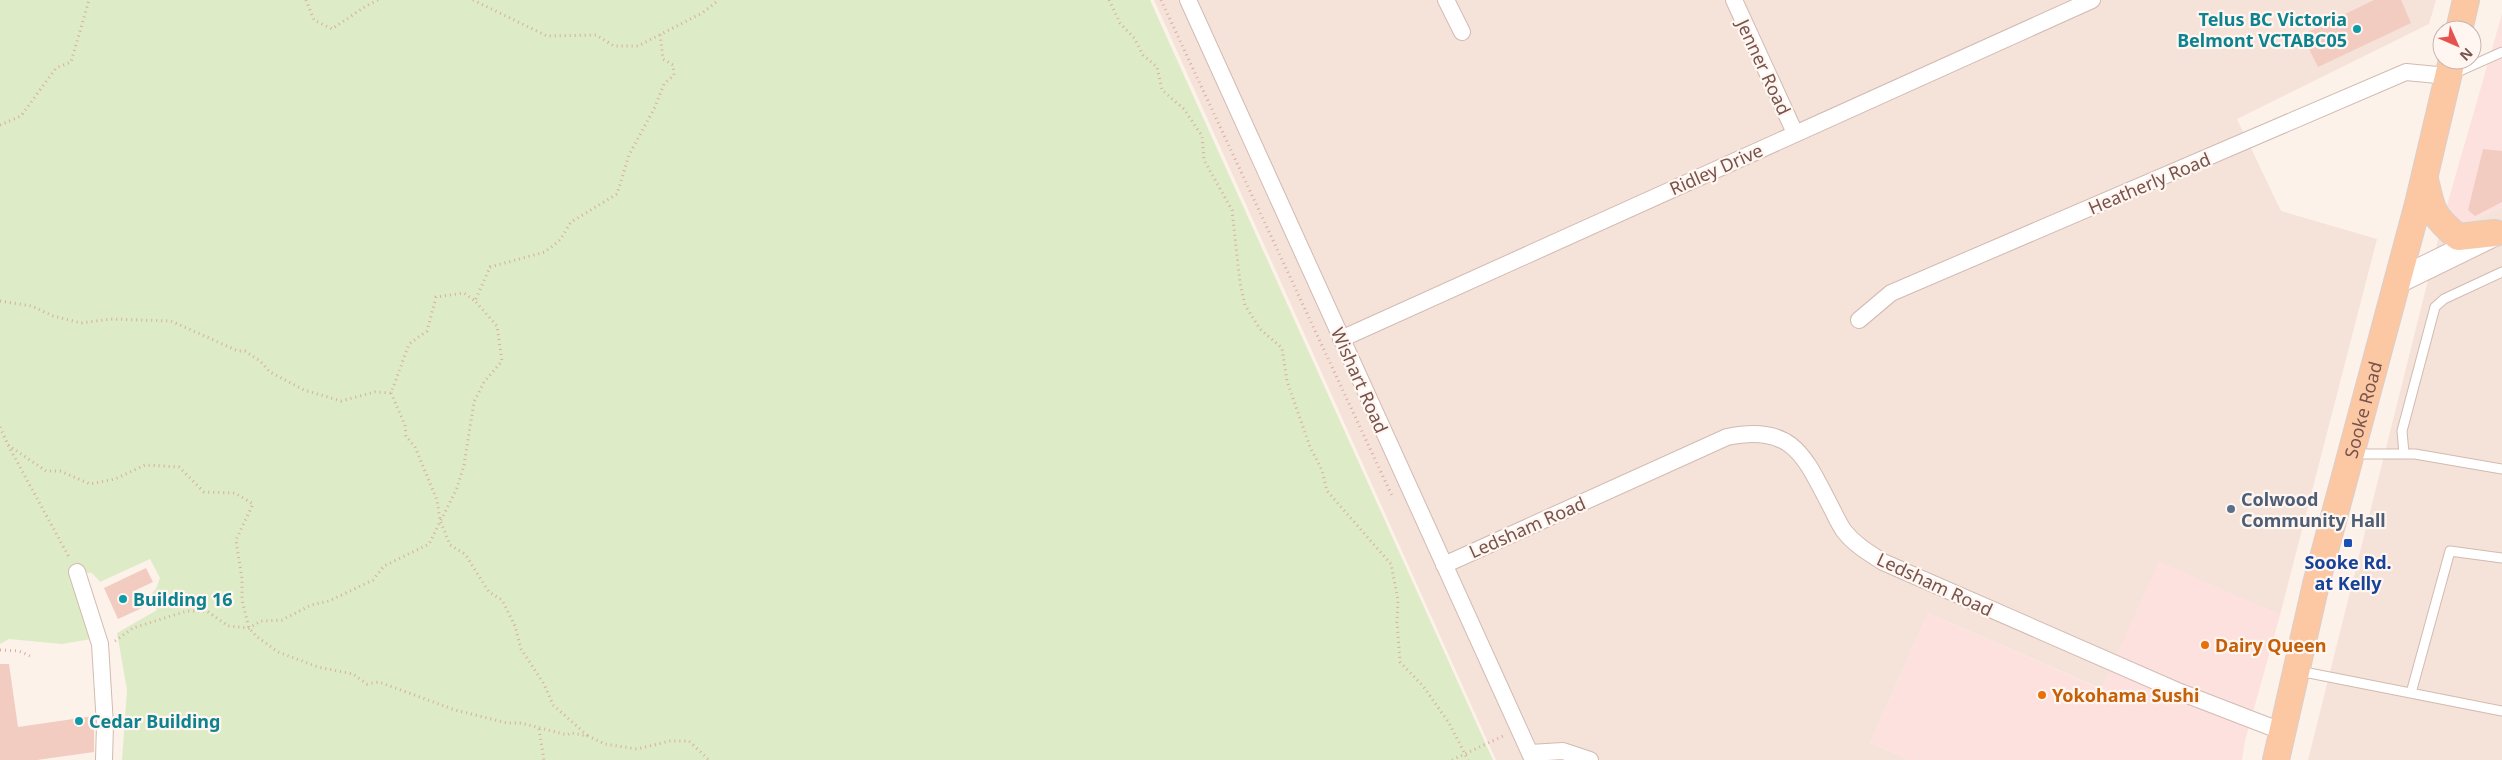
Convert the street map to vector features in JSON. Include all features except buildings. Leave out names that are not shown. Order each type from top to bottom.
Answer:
[{"type":"main road","points":[[2461,20],[2466,0]]},
{"type":"main road","name":"Sooke Road","points":[[2276,760],[2280,731],[2295,670],[2398,281],[2450,70]]},
{"type":"main road","points":[[2424,178],[2431,205],[2439,222],[2458,236],[2498,232]]},
{"type":"street","name":"Wishart Road","points":[[1188,0],[1444,565],[1511,732],[1532,756]]},
{"type":"street","points":[[1446,0],[1462,32]]},
{"type":"street","name":"Jenner Road","points":[[1734,0],[1795,133]]},
{"type":"street","name":"Ridley Drive","points":[[1341,340],[2092,0]]},
{"type":"street","name":"Heatherly Road","points":[[1860,320],[1891,293],[2182,170],[2321,107],[2406,72],[2432,70]]},
{"type":"street","points":[[2398,281],[2498,232]]},
{"type":"street","name":"Ledsham Road","points":[[1444,565],[1727,437],[1752,432],[1771,435],[1790,443],[1806,460],[1843,530],[1856,545],[1883,562],[2180,692],[2280,731]]},
{"type":"street","points":[[77,572],[100,651],[105,725],[104,760]]},
{"type":"street","points":[[1532,756],[1563,751],[1590,760]]},
{"type":"lane","points":[[2482,58],[2502,52]]},
{"type":"lane","points":[[2404,454],[2402,432],[2435,307],[2444,299],[2502,272]]},
{"type":"lane","points":[[2351,454],[2404,454],[2502,469]]},
{"type":"lane","points":[[2411,693],[2450,551],[2502,558]]},
{"type":"lane","points":[[2295,670],[2502,711]]},
{"type":"path","points":[[0,125],[20,116],[56,68],[71,62],[90,0]]},
{"type":"path","points":[[306,0],[314,20],[332,29],[378,0]]},
{"type":"path","points":[[472,0],[547,36],[596,36],[614,46],[638,46],[702,13],[719,0]]},
{"type":"path","points":[[1109,0],[1120,23],[1134,38],[1143,56],[1157,67],[1162,90],[1184,109],[1202,136],[1204,160],[1232,210],[1240,282],[1246,304],[1260,329],[1282,348],[1288,381],[1310,447],[1322,470],[1327,491],[1391,564],[1398,600],[1397,622],[1400,662],[1423,686],[1449,722],[1468,760]]},
{"type":"path","points":[[1161,0],[1395,501]]},
{"type":"path","points":[[475,301],[490,267],[545,252],[560,240],[571,222],[617,194],[629,155],[655,107],[664,84],[674,75],[674,65],[662,59],[660,34]]},
{"type":"path","points":[[100,651],[132,628],[187,611],[207,611],[228,626],[249,628],[261,621],[282,620],[311,605],[329,601],[372,580],[384,566],[429,544],[440,520],[457,488],[464,465],[474,402],[484,382],[502,361],[497,326],[475,301],[464,293],[436,297],[427,331],[409,344],[391,393],[405,425],[406,436],[414,447],[437,500],[440,520],[450,545],[465,554],[489,592],[502,600],[515,626],[521,649],[544,684],[553,706],[588,736]]},
{"type":"path","points":[[0,301],[32,306],[53,316],[81,324],[112,319],[171,321],[238,351],[245,352],[260,361],[270,372],[304,390],[341,401],[375,392],[391,393]]},
{"type":"path","points":[[0,427],[77,572]]},
{"type":"path","points":[[8,445],[46,471],[60,471],[90,484],[115,479],[146,466],[179,467],[204,492],[236,493],[252,504],[236,540],[242,579],[242,600],[249,628],[256,636],[278,652],[318,667],[354,674],[367,684],[379,682],[455,710],[508,723],[521,723],[567,735],[571,733],[588,736],[605,744],[637,749],[670,741],[689,741],[704,759],[710,760]]},
{"type":"path","points":[[0,650],[19,651],[30,656]]},
{"type":"path","points":[[1500,726],[1511,732]]},
{"type":"path","points":[[539,729],[544,760]]},
{"type":"path","points":[[1452,760],[1511,732]]},
{"type":"path","points":[[1508,744],[1511,732]]},
{"type":"shaded area","points":[[1154,0],[2436,0],[2429,24],[2237,119],[2281,211],[2377,239],[2280,615],[2159,562],[2102,689],[1928,613],[1870,743],[1910,760],[1496,760]]},
{"type":"shaded area","points":[[2502,14],[2502,207],[2463,225],[2445,212]]},
{"type":"shaded area","points":[[2502,207],[2502,760],[2308,760],[2445,212],[2463,225]]},
{"type":"shaded area","points":[[2159,561],[2280,615],[2245,741],[2242,760],[1910,760],[1870,743],[1928,613],[2101,689]]},
{"type":"green space","points":[[0,0],[1150,0],[1493,760],[122,760],[127,690],[117,633],[157,610],[148,597],[156,589],[160,578],[150,559],[100,582],[92,573],[77,572],[69,576],[91,639],[62,644],[9,639],[0,644]]},
{"type":"place","name":"Telus BC Victoria Belmont VCTABC05","points":[[2357,29]]},
{"type":"place","name":"Colwood Community Hall","points":[[2231,509]]},
{"type":"place","name":"Sooke Rd. at Kelly","points":[[2348,543]]},
{"type":"place","name":"Building 16","points":[[123,599]]},
{"type":"place","name":"Dairy Queen","points":[[2205,645]]},
{"type":"place","name":"Yokohama Sushi","points":[[2042,695]]},
{"type":"place","name":"Cedar Building","points":[[79,721]]}]
